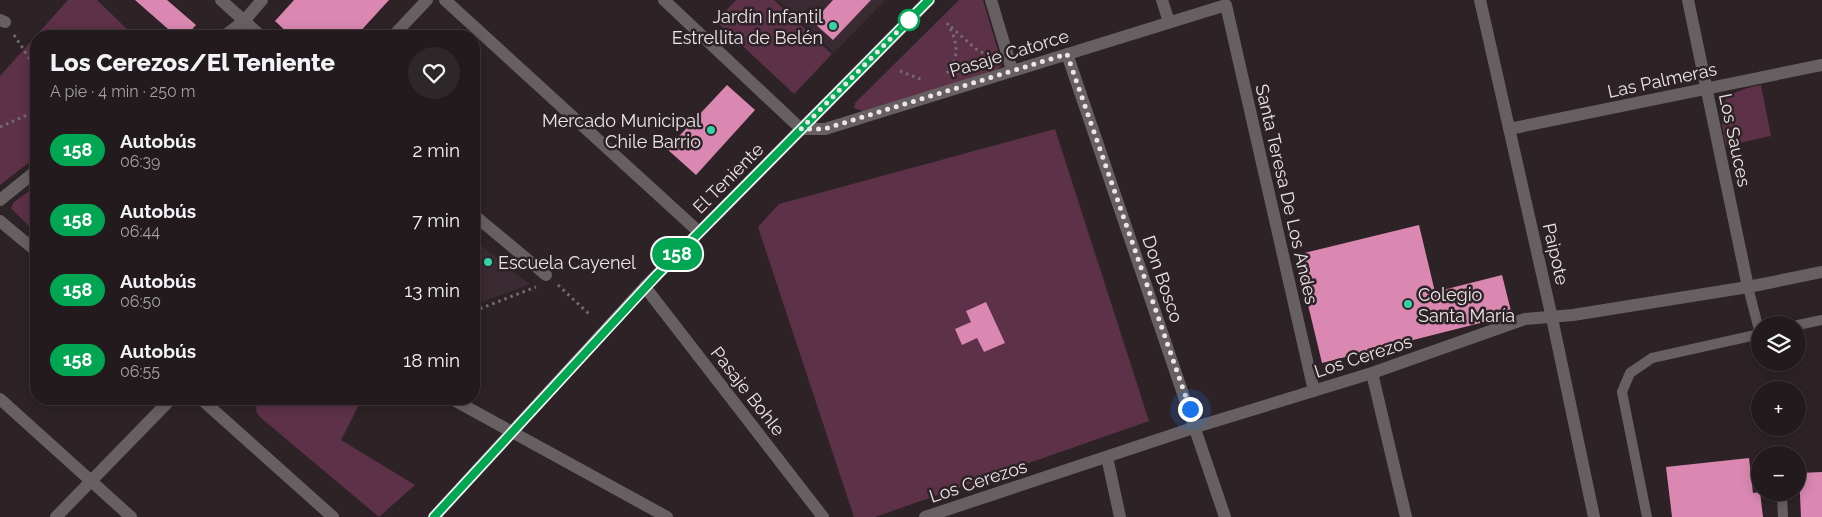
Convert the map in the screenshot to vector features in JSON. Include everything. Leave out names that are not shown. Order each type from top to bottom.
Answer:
[{"type":"main road","name":"El Teniente","points":[[434,517],[645,287],[929,0]]},
{"type":"street","points":[[220,0],[254,30]]},
{"type":"street","points":[[232,30],[244,21],[262,0]]},
{"type":"street","points":[[399,30],[427,0]]},
{"type":"street","points":[[445,0],[478,30]]},
{"type":"street","points":[[664,0],[801,129]]},
{"type":"street","points":[[991,0],[1012,70]]},
{"type":"street","points":[[1162,0],[1169,22]]},
{"type":"street","name":"Paipote","points":[[1480,0],[1552,318],[1594,517]]},
{"type":"street","name":"Los Sauces","points":[[1688,0],[1748,287]]},
{"type":"street","name":"Pasaje Catorce","points":[[801,129],[824,129],[1226,5]]},
{"type":"street","name":"Santa Teresa De Los Andes","points":[[1226,5],[1314,391]]},
{"type":"street","points":[[480,32],[699,232]]},
{"type":"street","name":"Don Bosco","points":[[1067,54],[1225,517]]},
{"type":"street","name":"Las Palmeras","points":[[1509,130],[1822,65]]},
{"type":"street","points":[[0,200],[30,176]]},
{"type":"street","points":[[0,220],[30,246]]},
{"type":"street","points":[[480,220],[550,278]]},
{"type":"street","name":"Los Cerezos","points":[[925,517],[1196,428],[1372,373],[1525,319],[1552,318],[1748,287],[1822,272]]},
{"type":"street","name":"Pasaje Bohle","points":[[645,287],[823,517]]},
{"type":"street","points":[[1372,373],[1406,517]]},
{"type":"street","points":[[0,399],[131,517]]},
{"type":"street","points":[[56,517],[165,405]]},
{"type":"street","points":[[208,405],[332,517]]},
{"type":"street","points":[[463,405],[667,517]]},
{"type":"street","points":[[1107,457],[1120,517]]},
{"type":"lane","points":[[1748,287],[1755,316]]},
{"type":"lane","points":[[1806,323],[1822,320]]},
{"type":"lane","points":[[1647,517],[1622,392],[1630,373],[1636,366],[1652,358],[1751,336]]},
{"type":"lane","points":[[1782,501],[1783,517]]},
{"type":"path","points":[[2,21],[30,60]]},
{"type":"path","points":[[946,74],[952,67],[957,51],[954,35],[947,23],[976,49],[1012,70]]},
{"type":"path","points":[[900,71],[917,80],[928,81]]},
{"type":"path","points":[[0,127],[30,114]]},
{"type":"path","points":[[480,309],[550,278],[589,314]]},
{"type":"shaded area","points":[[68,0],[97,0],[128,30],[41,30]]},
{"type":"shaded area","points":[[736,0],[774,0],[832,54],[794,94],[716,21]]},
{"type":"shaded area","name":"Jardín Infantil Estrellita de Belén","points":[[777,0],[885,0],[834,53]]},
{"type":"shaded area","points":[[959,0],[983,0],[1002,64],[997,71],[866,112],[854,108],[855,103]]},
{"type":"shaded area","points":[[30,42],[30,162],[0,185],[0,76]]},
{"type":"shaded area","points":[[1761,85],[1771,136],[1726,146],[1722,111],[1728,97]]},
{"type":"shaded area","points":[[1055,129],[1149,421],[875,517],[854,517],[758,227],[779,204]]},
{"type":"shaded area","points":[[30,190],[30,227],[11,208],[14,202]]},
{"type":"shaded area","name":"Escuela Cayenel","points":[[480,245],[530,284],[480,303]]},
{"type":"shaded area","points":[[257,405],[359,405],[341,440],[415,485],[379,517],[260,417],[256,411]]},
{"type":"building","points":[[135,0],[167,0],[196,25],[191,30],[169,30]]},
{"type":"building","points":[[294,0],[389,0],[362,30],[285,30],[275,21]]},
{"type":"building","points":[[833,0],[871,0],[833,40],[813,22]]},
{"type":"building","name":"Mercado Municipal Chile Barrio","points":[[727,85],[755,110],[696,175],[667,149]]},
{"type":"building","name":"Colegio Santa María","points":[[1419,225],[1435,292],[1502,275],[1512,315],[1322,363],[1296,255]]},
{"type":"building","points":[[986,302],[1005,343],[984,352],[977,338],[962,345],[955,329],[971,322],[966,311]]},
{"type":"building","points":[[1749,458],[1751,501],[1761,501],[1763,517],[1672,517],[1666,467]]},
{"type":"building","points":[[1822,472],[1822,517],[1801,517],[1800,501],[1806,501],[1806,473]]},
{"type":"bus line","name":"158","points":[[434,517],[645,287],[929,0]]},
{"type":"place","name":"Jardín Infantil Estrellita de Belén","points":[[833,26]]},
{"type":"place","name":"Mercado Municipal Chile Barrio","points":[[711,130]]},
{"type":"place","name":"Escuela Cayenel","points":[[488,262]]},
{"type":"place","name":"Colegio Santa María","points":[[1408,304]]},
{"type":"route","points":[[909,20],[801,129],[824,129],[1067,54],[1190,409]]}]
